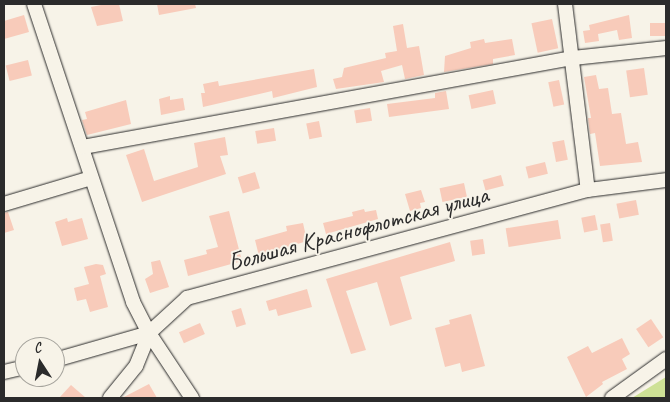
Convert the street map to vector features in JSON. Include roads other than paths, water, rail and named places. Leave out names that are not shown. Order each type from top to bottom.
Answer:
[{"type":"street","points":[[34,4],[133,302],[149,333],[192,398]]},
{"type":"street","points":[[565,4],[588,190]]},
{"type":"street","points":[[83,147],[573,58],[666,48]]},
{"type":"street","points":[[4,204],[91,178]]},
{"type":"street","name":"Большая Краснофлотская улица","points":[[110,398],[136,366],[149,333],[187,298],[588,190],[666,180]]},
{"type":"street","points":[[65,357],[149,333]]},
{"type":"street","points":[[612,398],[666,360]]}]
